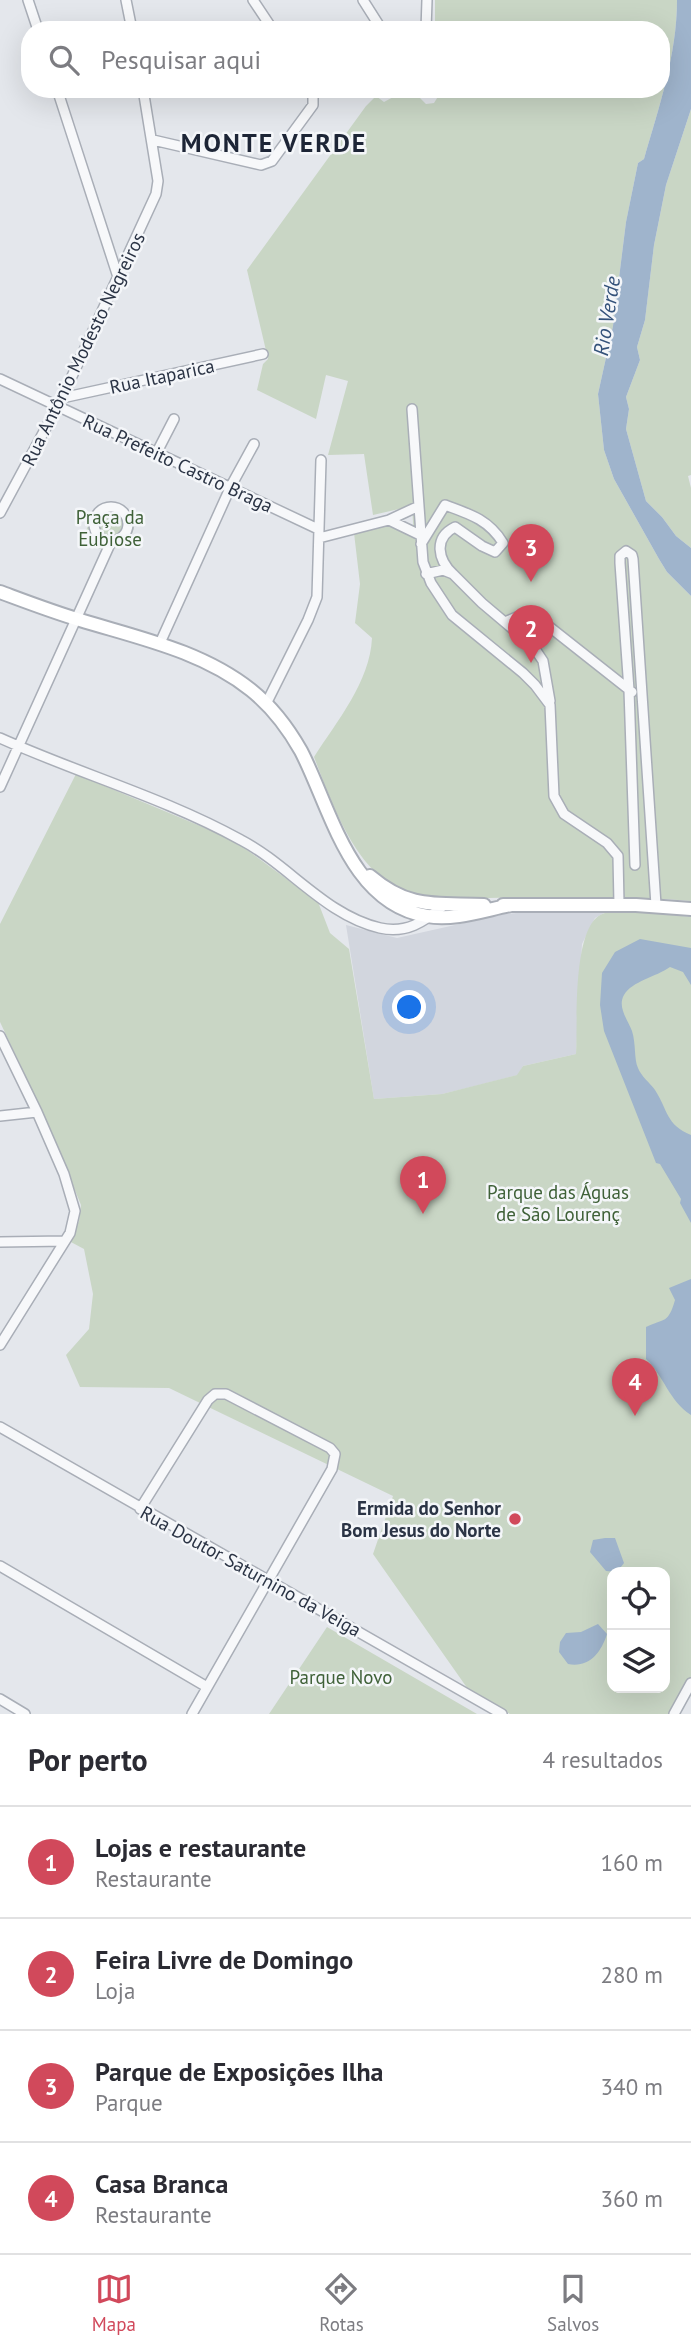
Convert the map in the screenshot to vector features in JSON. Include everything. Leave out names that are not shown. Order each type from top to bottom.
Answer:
[{"type":"main road","points":[[0,592],[77,619],[160,643],[235,678],[266,704],[282,722],[300,750],[339,838],[361,876],[378,892],[408,910],[429,917],[511,905]]},
{"type":"main road","points":[[348,852],[372,877],[396,893],[409,899],[443,906],[656,905],[691,909]]},
{"type":"street","points":[[28,0],[35,21]]},
{"type":"street","points":[[126,0],[130,21]]},
{"type":"street","points":[[253,0],[267,21]]},
{"type":"street","points":[[363,0],[376,21]]},
{"type":"street","points":[[426,21],[427,0]]},
{"type":"street","points":[[60,98],[118,277]]},
{"type":"street","points":[[145,98],[153,140],[261,165],[268,164],[313,104],[313,98]]},
{"type":"street","name":"Rua Antônio Modesto Negreiros","points":[[0,513],[59,402],[156,194],[158,181],[153,140]]},
{"type":"street","name":"Rua Itaparica","points":[[59,402],[263,354]]},
{"type":"street","name":"Rua Prefeito Castro Braga","points":[[0,379],[59,402],[231,486],[319,533]]},
{"type":"street","points":[[412,409],[420,540],[426,574],[452,615],[529,679],[550,705]]},
{"type":"street","points":[[157,452],[174,419]]},
{"type":"street","points":[[160,643],[231,486],[254,444]]},
{"type":"street","points":[[266,704],[314,606],[318,589],[321,460]]},
{"type":"street","points":[[420,540],[445,505],[477,516],[495,530],[503,543],[495,552],[482,547],[455,527],[446,533],[440,543],[442,564],[533,646],[543,660],[550,705],[554,796],[564,814],[607,843],[618,856],[619,905]]},
{"type":"street","points":[[319,533],[389,520],[419,506]]},
{"type":"street","points":[[389,520],[420,540]]},
{"type":"street","points":[[0,787],[111,542]]},
{"type":"street","points":[[635,864],[629,690],[620,563],[620,556],[624,551],[629,552],[633,559],[656,905]]},
{"type":"street","points":[[426,574],[443,570],[453,574]]},
{"type":"street","points":[[505,622],[527,615],[537,617],[641,698]]},
{"type":"street","points":[[0,738],[186,813],[238,838],[271,858],[325,901],[378,928],[402,930],[429,917],[443,906]]},
{"type":"street","points":[[0,1036],[37,1112],[75,1212],[74,1224],[65,1241],[0,1345]]},
{"type":"street","points":[[0,1116],[37,1112]]},
{"type":"street","points":[[0,1242],[65,1241]]},
{"type":"street","points":[[140,1509],[215,1394],[226,1394],[330,1448],[335,1454],[332,1469],[192,1714]]},
{"type":"street","name":"Rua Doutor Saturnino da Veiga","points":[[0,1427],[502,1714]]},
{"type":"street","points":[[0,1566],[207,1687]]},
{"type":"street","points":[[674,1714],[691,1683]]},
{"type":"street","points":[[0,1699],[25,1714]]},
{"type":"shaded area","points":[[604,913],[595,918],[582,944],[576,1054],[523,1066],[518,1075],[442,1094],[374,1099],[346,925],[397,938],[504,914]]},
{"type":"green space","points":[[435,0],[677,0],[670,61],[670,21],[435,21]]},
{"type":"green space","points":[[374,98],[384,102],[391,98],[420,98],[426,104],[434,103],[437,98],[661,98],[644,159],[638,163],[626,222],[613,326],[598,394],[604,450],[614,479],[667,572],[691,596],[691,901],[445,899],[402,891],[383,879],[352,843],[330,799],[314,757],[351,700],[370,654],[372,638],[355,623],[360,584],[354,533],[389,522],[414,538],[412,506],[373,515],[364,454],[328,455],[348,381],[326,375],[316,419],[257,390],[263,364],[268,359],[247,270]]},
{"type":"green space","points":[[691,109],[691,475],[688,476],[691,488],[691,548],[676,536],[646,501],[626,429],[629,409],[626,397],[640,360],[637,347],[645,320],[654,245],[666,185]]},
{"type":"green space","name":"Praça da Eubiose","points":[[116,505],[124,508],[133,517],[132,534],[122,547],[105,550],[95,547],[86,531],[93,511]]},
{"type":"green space","name":"Parque das Águas de São Lourenç","points":[[76,774],[217,833],[243,847],[318,902],[330,933],[349,949],[374,1099],[442,1094],[517,1075],[523,1066],[576,1054],[581,953],[586,934],[594,920],[605,913],[624,911],[691,917],[691,1677],[670,1714],[510,1714],[470,1692],[373,1554],[393,1496],[169,1388],[80,1387],[66,1355],[89,1329],[93,1294],[84,1249],[69,1241],[79,1221],[81,1205],[43,1113],[0,1022],[0,924]]},
{"type":"green space","name":"Parque Novo","points":[[327,1627],[477,1714],[269,1714]]},
{"type":"water","points":[[677,0],[691,0],[691,109],[666,185],[654,245],[645,320],[637,347],[640,360],[626,397],[629,409],[626,429],[646,501],[676,536],[691,548],[691,596],[667,572],[614,479],[604,450],[598,394],[613,326],[626,222],[638,163],[644,159],[661,98],[670,98],[670,61]]},
{"type":"water","points":[[640,939],[691,948],[691,985],[683,972],[670,967],[633,986],[624,995],[622,1004],[632,1031],[639,1071],[655,1090],[672,1122],[691,1135],[691,1223],[680,1203],[681,1199],[660,1164],[656,1163],[604,1031],[600,1005],[602,973],[615,952]]},
{"type":"water","points":[[691,1279],[691,1415],[677,1403],[646,1359],[646,1327],[668,1317],[675,1300],[669,1288]]},
{"type":"water","points":[[615,1538],[624,1563],[621,1567],[607,1567],[606,1571],[590,1552],[593,1540]]},
{"type":"water","points":[[598,1624],[607,1634],[593,1658],[582,1664],[568,1664],[559,1652],[560,1642],[566,1633],[581,1632]]},
{"type":"place","name":"Parque de Exposições Ilha","points":[[531,582]]},
{"type":"place","name":"Feira Livre de Domingo","points":[[531,663]]},
{"type":"place","name":"Lojas e restaurante","points":[[423,1214]]},
{"type":"place","name":"Casa Branca","points":[[635,1416]]},
{"type":"place","name":"Ermida do Senhor Bom Jesus do Norte","points":[[515,1519]]},
{"type":"district","name":"MONTE VERDE","points":[[274,143]]},
{"type":"water label","name":"Rio Verde","points":[[607,316]]}]
